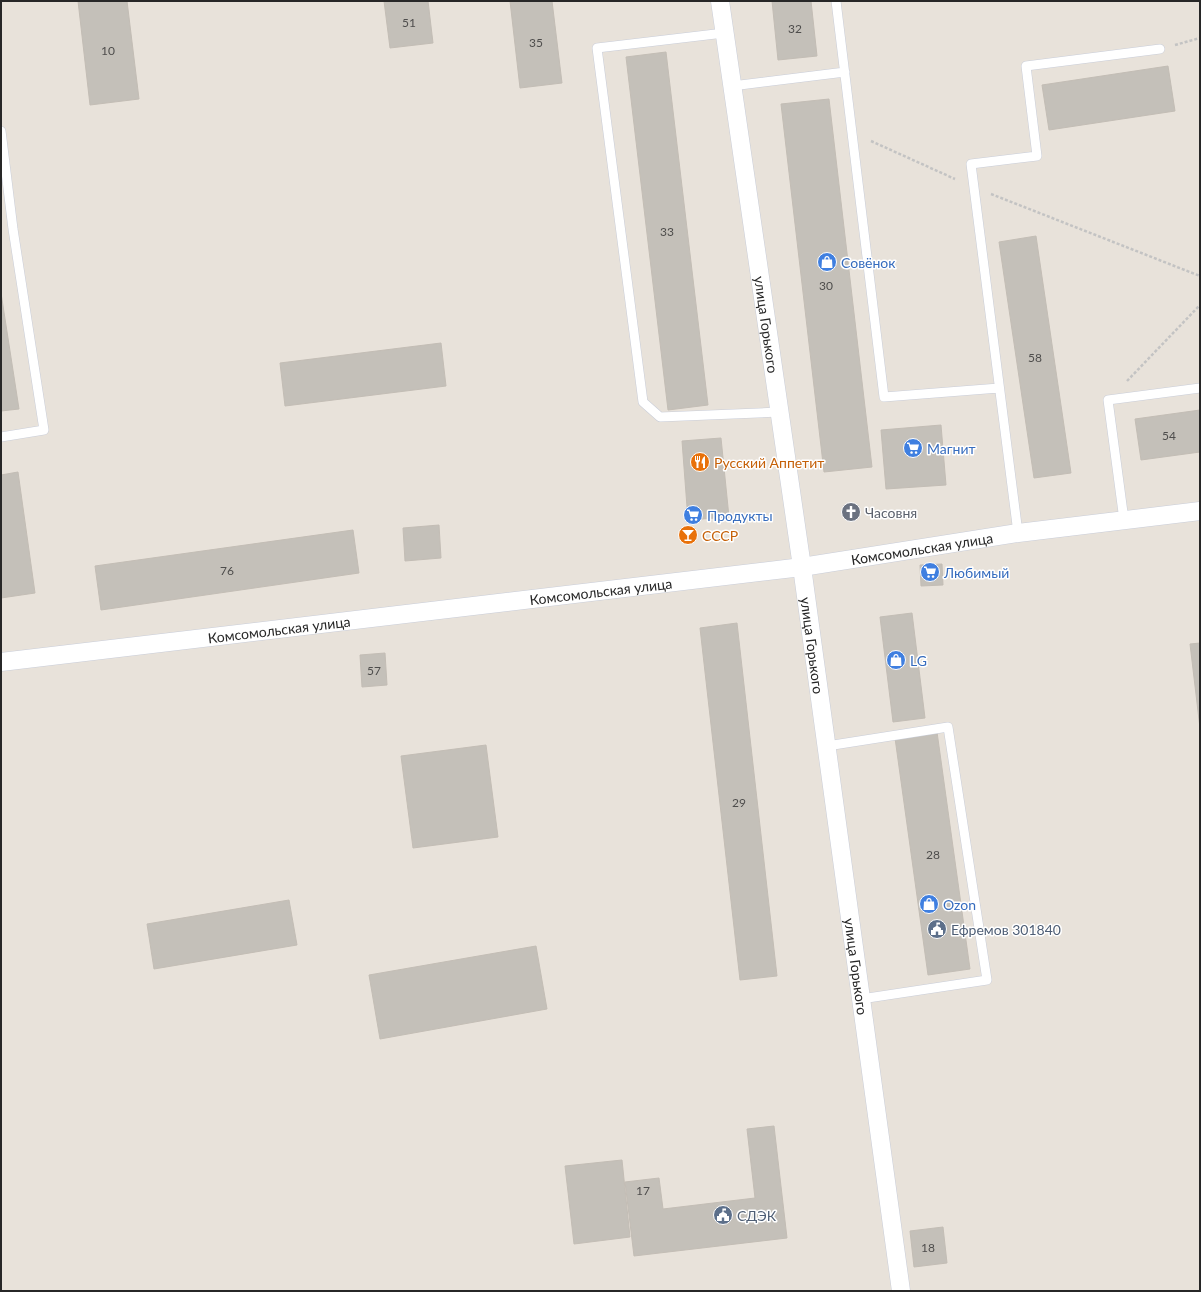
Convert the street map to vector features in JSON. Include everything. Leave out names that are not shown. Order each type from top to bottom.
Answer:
[{"type":"street","name":"улица Горького","points":[[720,1],[802,567],[901,1291]]},
{"type":"street","name":"Комсомольская улица","points":[[1,662],[802,567],[1018,533],[1200,511]]},
{"type":"lane","points":[[836,1],[884,397],[1000,388]]},
{"type":"lane","points":[[724,33],[597,48],[643,402],[660,418],[779,412]]},
{"type":"lane","points":[[1018,533],[971,164],[1037,156],[1026,66],[1160,49]]},
{"type":"lane","points":[[732,86],[845,72]]},
{"type":"lane","points":[[1,131],[13,229],[44,430],[1,437]]},
{"type":"lane","points":[[1124,520],[1108,400],[1200,388]]},
{"type":"lane","points":[[827,746],[948,727],[987,980],[861,999]]},
{"type":"path","points":[[1160,49],[1200,38]]},
{"type":"path","points":[[852,132],[974,187],[1200,276]]},
{"type":"path","points":[[1108,400],[1200,306]]},
{"type":"building","points":[[78,1],[127,1],[139,99],[90,105]]},
{"type":"building","points":[[384,1],[428,1],[433,43],[390,48]]},
{"type":"building","points":[[510,1],[552,1],[562,83],[520,88]]},
{"type":"building","points":[[772,1],[811,1],[817,56],[778,60]]},
{"type":"building","points":[[666,52],[708,405],[668,410],[626,57]]},
{"type":"building","points":[[1168,66],[1175,111],[1049,130],[1042,85]]},
{"type":"building","points":[[829,99],[872,467],[824,472],[781,104]]},
{"type":"building","points":[[1036,236],[1071,473],[1034,478],[999,242]]},
{"type":"building","points":[[1,293],[19,409],[1,411]]},
{"type":"building","points":[[441,343],[446,386],[285,406],[280,363]]},
{"type":"building","points":[[1200,410],[1200,452],[1141,460],[1135,419]]},
{"type":"building","name":"Магнит","points":[[941,425],[946,485],[886,489],[881,430]]},
{"type":"building","points":[[721,438],[729,517],[688,520],[682,441]]},
{"type":"building","points":[[18,472],[35,593],[1,598],[1,475]]},
{"type":"building","points":[[439,525],[441,558],[405,561],[403,528]]},
{"type":"building","points":[[353,530],[359,573],[101,610],[95,566]]},
{"type":"building","points":[[942,564],[943,585],[921,586],[920,565]]},
{"type":"building","points":[[912,613],[925,718],[893,722],[880,617]]},
{"type":"building","points":[[737,623],[777,976],[740,980],[700,628]]},
{"type":"building","points":[[1200,643],[1200,728],[1190,644]]},
{"type":"building","points":[[385,653],[387,685],[362,687],[360,655]]},
{"type":"building","points":[[937,732],[970,969],[928,975],[895,738]]},
{"type":"building","points":[[486,745],[498,837],[413,848],[401,756]]},
{"type":"building","points":[[289,900],[297,945],[154,969],[147,924]]},
{"type":"building","points":[[536,946],[547,1009],[380,1039],[369,975]]},
{"type":"building","points":[[774,1126],[787,1238],[634,1256],[625,1182],[659,1178],[663,1209],[755,1198],[747,1129]]},
{"type":"building","points":[[622,1160],[630,1237],[574,1244],[565,1166]]},
{"type":"building","points":[[943,1227],[947,1263],[914,1267],[910,1231]]},
{"type":"place","name":"Совёнок","points":[[827,262]]},
{"type":"place","name":"Магнит","points":[[913,448]]},
{"type":"place","name":"Русский Аппетит","points":[[700,462]]},
{"type":"place","name":"Часовня","points":[[851,512]]},
{"type":"place","name":"Продукты","points":[[693,515]]},
{"type":"place","name":"СССР","points":[[688,535]]},
{"type":"place","name":"Любимый","points":[[930,572]]},
{"type":"place","name":"LG","points":[[896,660]]},
{"type":"place","name":"Ozon","points":[[929,904]]},
{"type":"place","name":"Ефремов 301840","points":[[937,929]]},
{"type":"place","name":"СДЭК","points":[[723,1215]]}]
